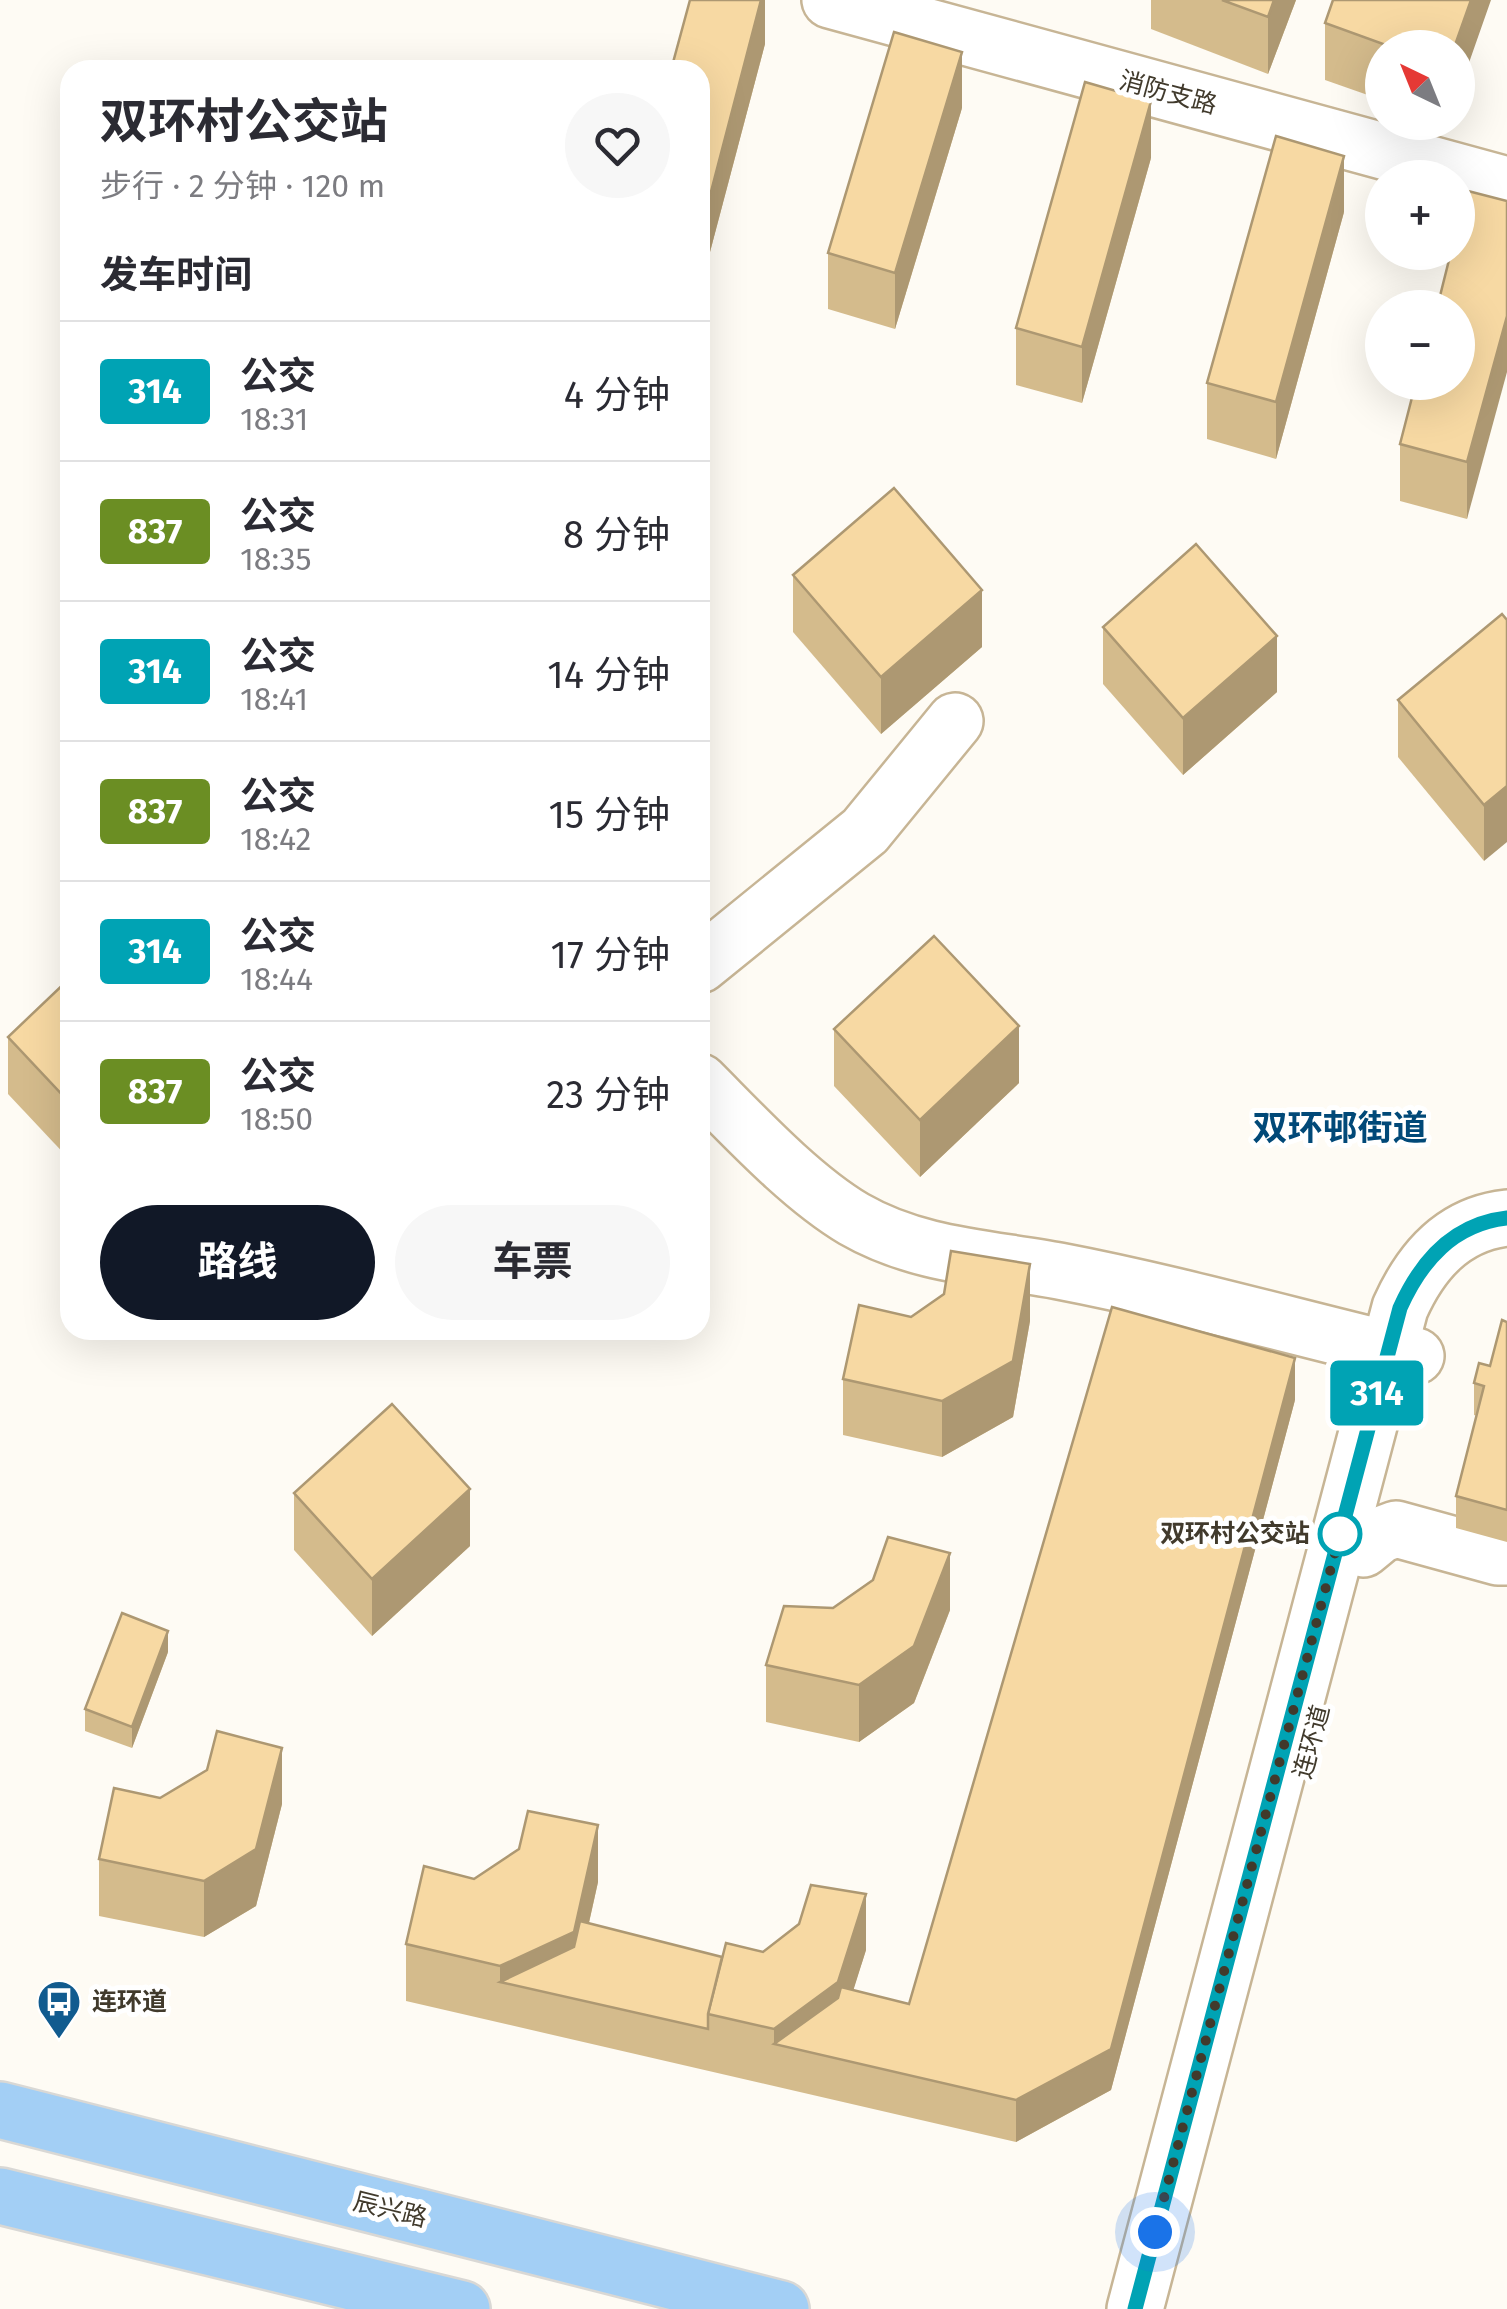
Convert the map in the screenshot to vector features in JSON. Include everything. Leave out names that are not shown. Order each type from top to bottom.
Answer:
[{"type":"main road","name":"辰兴路","points":[[0,2110],[781,2309]]},
{"type":"main road","points":[[0,2196],[462,2309]]},
{"type":"street","name":"消防支路","points":[[830,0],[1507,185]]},
{"type":"street","points":[[710,957],[864,831],[955,722]]},
{"type":"street","points":[[710,1092],[810,1185],[851,1218],[889,1236],[955,1257],[1059,1271],[1402,1353]]},
{"type":"street","points":[[1134,2309],[1402,1353],[1400,1308],[1412,1281],[1431,1255],[1472,1226],[1504,1224]]},
{"type":"street","name":"连环道","points":[[1160,2309],[1364,1550],[1402,1353]]},
{"type":"street","points":[[1364,1550],[1380,1535],[1396,1529],[1507,1557]]},
{"type":"building","points":[[690,0],[761,0],[710,196],[710,60],[674,60]]},
{"type":"building","points":[[1222,0],[1274,0],[1268,17]]},
{"type":"building","points":[[1333,0],[1471,0],[1460,30],[1365,30],[1365,37],[1325,23]]},
{"type":"building","points":[[894,32],[962,52],[895,273],[828,253]]},
{"type":"building","points":[[1085,82],[1151,101],[1082,347],[1016,328]]},
{"type":"building","points":[[1276,136],[1344,156],[1276,402],[1207,383]]},
{"type":"building","points":[[1475,193],[1507,201],[1507,316],[1467,462],[1400,444],[1411,400],[1475,400],[1475,290],[1442,290],[1446,270],[1475,270]]},
{"type":"building","points":[[894,488],[982,590],[881,677],[793,575]]},
{"type":"building","points":[[1196,544],[1277,636],[1183,718],[1103,627]]},
{"type":"building","points":[[1502,614],[1507,620],[1507,786],[1484,805],[1398,700]]},
{"type":"building","points":[[934,936],[1019,1026],[920,1120],[834,1029]]},
{"type":"building","points":[[60,988],[60,1092],[8,1037]]},
{"type":"building","points":[[951,1251],[1030,1264],[1013,1361],[942,1401],[843,1379],[859,1305],[911,1317],[944,1294]]},
{"type":"building","points":[[1112,1307],[1295,1358],[1111,2049],[1016,2100],[774,2044],[838,1998],[841,1987],[909,2004]]},
{"type":"building","points":[[1502,1320],[1507,1322],[1507,1510],[1456,1496],[1484,1386],[1474,1383],[1479,1363],[1490,1366]]},
{"type":"building","points":[[392,1404],[470,1489],[372,1579],[294,1493]]},
{"type":"building","points":[[888,1537],[950,1553],[914,1646],[859,1685],[766,1665],[784,1606],[833,1608],[873,1580]]},
{"type":"building","points":[[122,1613],[168,1631],[132,1727],[85,1709]]},
{"type":"building","points":[[217,1731],[282,1748],[256,1849],[204,1881],[99,1859],[114,1788],[160,1798],[207,1770]]},
{"type":"building","points":[[528,1811],[598,1825],[574,1932],[500,1966],[406,1944],[424,1866],[474,1879],[519,1849]]},
{"type":"building","points":[[811,1885],[866,1894],[838,1982],[774,2029],[708,2014],[726,1943],[763,1952],[799,1924]]},
{"type":"building","points":[[580,1921],[722,1957],[708,2029],[500,1982],[574,1947]]},
{"type":"bus line","name":"314","points":[[1135,2309],[1400,1308],[1412,1281],[1431,1255],[1472,1226],[1507,1218]]},
{"type":"place","name":"双环村公交站","points":[[1340,1534]]},
{"type":"place","name":"连环道","points":[[59,2040]]},
{"type":"district","name":"双环邨街道","points":[[1340,1128]]},
{"type":"route","points":[[1155,2232],[1340,1534]]}]
